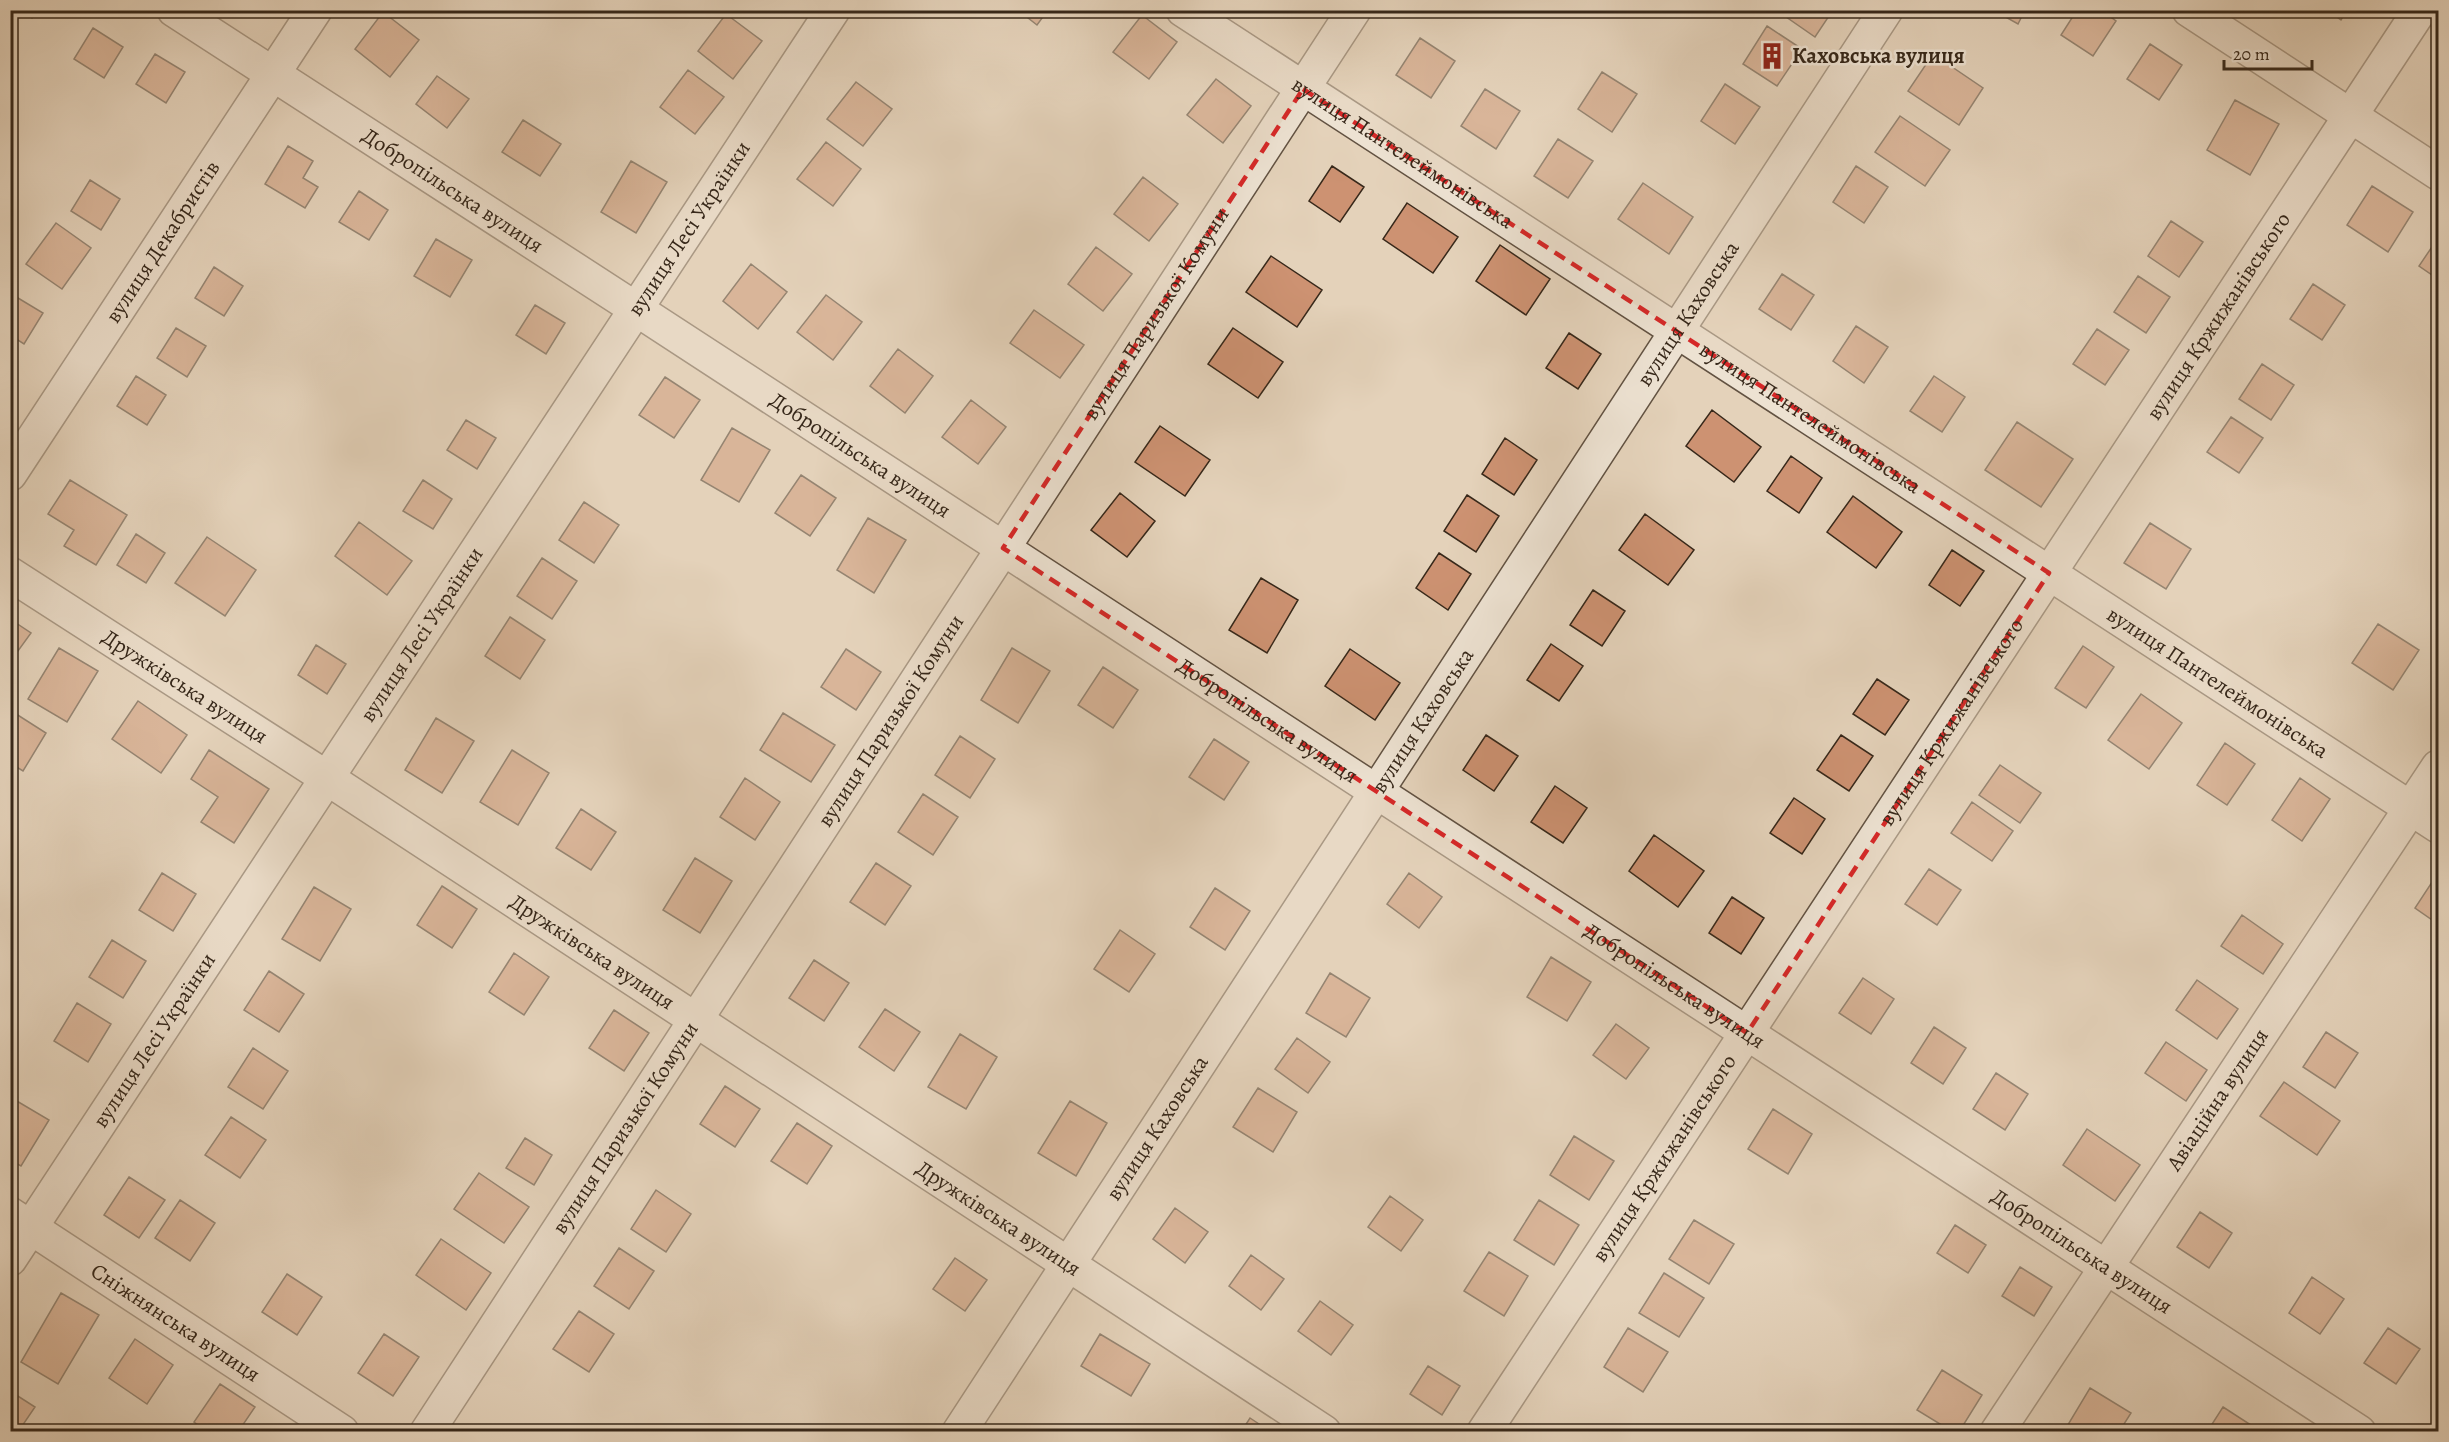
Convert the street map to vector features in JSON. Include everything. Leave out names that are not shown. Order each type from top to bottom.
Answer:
[{"type":"street","name":"Добропільська вулиця","points":[[174,10],[2359,1431]]},
{"type":"street","name":"вулиця Декабристів","points":[[10,474],[315,10]]},
{"type":"street","name":"вулиця Лесі Українки","points":[[10,1259],[21,1221],[327,778],[833,10]]},
{"type":"street","name":"вулиця Пантелеймонівська","points":[[1183,10],[2439,826]]},
{"type":"street","name":"вулиця Паризької Комуни","points":[[427,1431],[1354,10]]},
{"type":"street","name":"вулиця Каховська","points":[[959,1431],[1886,10]]},
{"type":"street","points":[[2189,10],[2439,173]]},
{"type":"street","name":"вулиця Кржижанівського","points":[[1484,1431],[2420,10]]},
{"type":"street","name":"Дружківська вулиця","points":[[10,574],[327,778],[1324,1431]]},
{"type":"street","name":"Авіаційна вулиця","points":[[1997,1431],[2439,768]]},
{"type":"street","name":"Сніжнянська вулиця","points":[[21,1221],[342,1431]]},
{"type":"highlighted area","points":[[1303,89],[2049,573],[1747,1033],[1003,548]]},
{"type":"building","points":[[20,10],[37,10],[32,18]]},
{"type":"building","points":[[1018,10],[1048,10],[1037,25]]},
{"type":"building","points":[[1776,10],[1833,10],[1815,37]]},
{"type":"building","points":[[1993,10],[2025,10],[2018,24]]},
{"type":"building","points":[[2077,10],[2101,10],[2116,21],[2093,56],[2061,35]]},
{"type":"building","points":[[2327,10],[2347,10],[2341,20]]},
{"type":"building","points":[[383,12],[419,40],[390,77],[355,49]]},
{"type":"building","points":[[726,14],[762,41],[733,79],[698,51]]},
{"type":"building","points":[[1142,15],[1177,42],[1149,79],[1113,52]]},
{"type":"building","name":"Каховська вулиця","points":[[1767,26],[1802,49],[1777,86],[1743,64]]},
{"type":"building","points":[[93,28],[123,47],[104,78],[74,59]]},
{"type":"building","points":[[1420,38],[1455,61],[1431,98],[1396,75]]},
{"type":"building","points":[[2150,44],[2182,65],[2159,100],[2127,79]]},
{"type":"building","points":[[155,54],[185,72],[166,103],[136,84]]},
{"type":"building","points":[[1933,54],[1983,88],[1959,125],[1908,91]]},
{"type":"building","points":[[688,70],[724,97],[695,134],[660,107]]},
{"type":"building","points":[[1602,72],[1637,94],[1612,132],[1578,109]]},
{"type":"building","points":[[437,76],[469,99],[447,128],[416,104]]},
{"type":"building","points":[[1216,79],[1251,106],[1223,143],[1187,115]]},
{"type":"building","points":[[856,82],[892,109],[863,146],[827,119]]},
{"type":"building","points":[[1725,84],[1760,107],[1735,144],[1701,121]]},
{"type":"building","points":[[1485,89],[1520,111],[1496,149],[1461,126]]},
{"type":"building","points":[[2235,100],[2279,124],[2250,175],[2207,150]]},
{"type":"building","points":[[1900,116],[1950,150],[1925,186],[1875,152]]},
{"type":"building","points":[[523,120],[561,144],[540,176],[502,152]]},
{"type":"building","points":[[1558,139],[1593,161],[1568,198],[1534,176]]},
{"type":"building","points":[[826,142],[861,169],[833,206],[797,179]]},
{"type":"building","points":[[288,146],[313,161],[303,178],[318,187],[305,208],[265,184]]},
{"type":"building","points":[[631,161],[667,182],[636,233],[601,212]]},
{"type":"building","points":[[1332,166],[1364,187],[1340,222],[1309,201]]},
{"type":"building","points":[[1856,166],[1888,187],[1864,223],[1833,202]]},
{"type":"building","points":[[1143,177],[1178,204],[1149,241],[1114,214]]},
{"type":"building","points":[[90,180],[120,199],[101,230],[71,211]]},
{"type":"building","points":[[1643,183],[1693,217],[1669,254],[1618,219]]},
{"type":"building","points":[[2372,186],[2413,212],[2388,252],[2347,225]]},
{"type":"building","points":[[359,191],[388,210],[369,240],[339,222]]},
{"type":"building","points":[[1407,203],[1458,237],[1433,273],[1383,239]]},
{"type":"building","points":[[2171,221],[2203,242],[2179,277],[2148,256]]},
{"type":"building","points":[[56,223],[91,248],[62,289],[26,264]]},
{"type":"building","points":[[2438,238],[2438,279],[2419,266]]},
{"type":"building","points":[[436,239],[472,260],[450,297],[414,276]]},
{"type":"building","points":[[1500,245],[1550,279],[1526,315],[1476,281]]},
{"type":"building","points":[[1096,247],[1132,274],[1103,311],[1068,284]]},
{"type":"building","points":[[1271,256],[1322,290],[1297,327],[1246,292]]},
{"type":"building","points":[[751,264],[787,292],[758,329],[723,301]]},
{"type":"building","points":[[214,267],[243,286],[224,316],[195,298]]},
{"type":"building","points":[[1782,274],[1814,295],[1791,330],[1759,309]]},
{"type":"building","points":[[2138,276],[2170,297],[2146,333],[2114,312]]},
{"type":"building","points":[[2313,284],[2345,305],[2322,340],[2290,319]]},
{"type":"building","points":[[13,295],[43,313],[24,344],[10,335],[10,299]]},
{"type":"building","points":[[826,295],[862,322],[833,360],[797,332]]},
{"type":"building","points":[[535,305],[565,323],[546,354],[516,335]]},
{"type":"building","points":[[1034,310],[1084,345],[1060,378],[1010,343]]},
{"type":"building","points":[[1856,326],[1888,347],[1864,383],[1833,361]]},
{"type":"building","points":[[176,328],[206,346],[187,377],[157,358]]},
{"type":"building","points":[[1233,328],[1283,362],[1258,398],[1208,364]]},
{"type":"building","points":[[2097,329],[2129,350],[2105,385],[2073,364]]},
{"type":"building","points":[[1569,333],[1601,354],[1578,389],[1546,368]]},
{"type":"building","points":[[898,349],[933,376],[905,413],[870,386]]},
{"type":"building","points":[[2262,364],[2294,385],[2271,420],[2239,399]]},
{"type":"building","points":[[136,376],[166,395],[147,425],[117,406]]},
{"type":"building","points":[[1934,376],[1965,397],[1942,432],[1910,411]]},
{"type":"building","points":[[665,377],[700,400],[674,438],[639,415]]},
{"type":"building","points":[[971,400],[1006,427],[978,464],[942,437]]},
{"type":"building","points":[[1712,410],[1761,447],[1734,482],[1686,446]]},
{"type":"building","points":[[2231,417],[2263,438],[2239,473],[2207,452]]},
{"type":"building","points":[[466,420],[496,438],[477,469],[447,450]]},
{"type":"building","points":[[2017,422],[2073,459],[2041,507],[1985,470]]},
{"type":"building","points":[[1160,426],[1210,460],[1185,496],[1135,462]]},
{"type":"building","points":[[732,428],[770,450],[739,502],[701,480]]},
{"type":"building","points":[[1505,438],[1537,460],[1514,495],[1482,474]]},
{"type":"building","points":[[1791,456],[1822,478],[1799,513],[1767,491]]},
{"type":"building","points":[[801,475],[836,498],[810,536],[775,513]]},
{"type":"building","points":[[70,480],[127,515],[96,565],[64,546],[74,530],[48,514]]},
{"type":"building","points":[[423,480],[452,499],[433,529],[403,511]]},
{"type":"building","points":[[1120,493],[1155,521],[1127,557],[1091,530]]},
{"type":"building","points":[[1467,495],[1499,516],[1476,552],[1444,531]]},
{"type":"building","points":[[1853,496],[1902,532],[1876,568],[1827,532]]},
{"type":"building","points":[[584,502],[619,525],[594,563],[559,540]]},
{"type":"building","points":[[1645,514],[1694,550],[1668,585],[1619,550]]},
{"type":"building","points":[[868,518],[906,540],[874,593],[837,570]]},
{"type":"building","points":[[359,522],[412,561],[387,595],[335,556]]},
{"type":"building","points":[[2150,523],[2191,549],[2166,589],[2124,563]]},
{"type":"building","points":[[136,534],[165,553],[146,583],[117,565]]},
{"type":"building","points":[[207,537],[256,570],[225,616],[175,583]]},
{"type":"building","points":[[1952,550],[1984,571],[1960,606],[1929,585]]},
{"type":"building","points":[[1439,553],[1471,574],[1448,610],[1416,588]]},
{"type":"building","points":[[542,558],[577,581],[552,619],[517,596]]},
{"type":"building","points":[[1261,578],[1298,600],[1267,653],[1229,630]]},
{"type":"building","points":[[1593,590],[1625,611],[1602,646],[1570,625]]},
{"type":"building","points":[[510,617],[545,640],[520,679],[485,656]]},
{"type":"building","points":[[10,619],[31,633],[10,662]]},
{"type":"building","points":[[2378,624],[2419,650],[2393,690],[2352,663]]},
{"type":"building","points":[[1551,644],[1583,666],[1559,701],[1527,680]]},
{"type":"building","points":[[316,645],[346,664],[327,694],[298,675]]},
{"type":"building","points":[[2083,646],[2114,667],[2086,708],[2055,688]]},
{"type":"building","points":[[59,648],[98,671],[67,722],[28,699]]},
{"type":"building","points":[[1012,648],[1050,671],[1018,723],[981,700]]},
{"type":"building","points":[[846,649],[881,672],[856,710],[821,687]]},
{"type":"building","points":[[1350,649],[1400,683],[1375,720],[1325,686]]},
{"type":"building","points":[[1103,667],[1138,690],[1113,728],[1078,705]]},
{"type":"building","points":[[1877,679],[1909,700],[1885,735],[1853,714]]},
{"type":"building","points":[[2141,694],[2182,723],[2149,769],[2108,740]]},
{"type":"building","points":[[138,701],[187,735],[161,773],[112,739]]},
{"type":"building","points":[[13,712],[46,733],[23,771],[10,763],[10,716]]},
{"type":"building","points":[[783,713],[835,745],[811,782],[760,750]]},
{"type":"building","points":[[436,718],[474,741],[442,793],[405,770]]},
{"type":"building","points":[[1486,735],[1518,756],[1494,791],[1463,770]]},
{"type":"building","points":[[1841,735],[1873,756],[1849,791],[1817,770]]},
{"type":"building","points":[[960,736],[995,759],[970,798],[935,775]]},
{"type":"building","points":[[1214,739],[1249,762],[1224,800],[1189,777]]},
{"type":"building","points":[[2225,743],[2255,764],[2227,805],[2197,785]]},
{"type":"building","points":[[209,750],[269,789],[234,843],[201,822],[218,797],[191,779]]},
{"type":"building","points":[[512,750],[549,773],[518,825],[480,802]]},
{"type":"building","points":[[2000,765],[2041,793],[2020,823],[1979,795]]},
{"type":"building","points":[[745,778],[780,802],[755,840],[720,817]]},
{"type":"building","points":[[2300,778],[2330,799],[2302,841],[2272,820]]},
{"type":"building","points":[[1555,786],[1587,808],[1563,843],[1531,822]]},
{"type":"building","points":[[923,794],[958,817],[933,855],[898,832]]},
{"type":"building","points":[[1794,798],[1825,819],[1802,854],[1770,833]]},
{"type":"building","points":[[1972,802],[2013,831],[1992,861],[1951,833]]},
{"type":"building","points":[[581,809],[616,832],[591,870],[556,848]]},
{"type":"building","points":[[1654,835],[1704,871],[1678,907],[1629,871]]},
{"type":"building","points":[[695,858],[732,881],[700,933],[663,910]]},
{"type":"building","points":[[876,863],[911,886],[885,925],[850,902]]},
{"type":"building","points":[[1929,869],[1961,890],[1937,925],[1905,904]]},
{"type":"building","points":[[162,873],[196,894],[173,931],[139,910]]},
{"type":"building","points":[[1409,873],[1442,897],[1419,928],[1387,904]]},
{"type":"building","points":[[2438,873],[2438,924],[2415,908]]},
{"type":"building","points":[[442,886],[477,909],[452,948],[417,925]]},
{"type":"building","points":[[314,887],[351,909],[320,961],[282,939]]},
{"type":"building","points":[[1215,888],[1250,911],[1225,950],[1190,927]]},
{"type":"building","points":[[1732,897],[1764,918],[1741,954],[1709,933]]},
{"type":"building","points":[[2242,915],[2283,944],[2263,974],[2221,946]]},
{"type":"building","points":[[1120,930],[1155,954],[1129,992],[1094,969]]},
{"type":"building","points":[[112,940],[146,961],[123,998],[89,977]]},
{"type":"building","points":[[514,953],[549,977],[524,1015],[489,992]]},
{"type":"building","points":[[1551,957],[1591,982],[1567,1021],[1527,997]]},
{"type":"building","points":[[814,960],[849,983],[824,1021],[789,998]]},
{"type":"building","points":[[269,971],[304,994],[279,1032],[244,1010]]},
{"type":"building","points":[[1330,973],[1370,998],[1346,1037],[1306,1013]]},
{"type":"building","points":[[1863,978],[1894,999],[1871,1034],[1839,1013]]},
{"type":"building","points":[[2197,980],[2238,1009],[2217,1039],[2176,1010]]},
{"type":"building","points":[[77,1003],[111,1024],[88,1062],[54,1041]]},
{"type":"building","points":[[885,1009],[920,1032],[894,1071],[859,1047]]},
{"type":"building","points":[[614,1010],[649,1033],[624,1071],[589,1048]]},
{"type":"building","points":[[1616,1024],[1649,1048],[1626,1079],[1593,1055]]},
{"type":"building","points":[[1934,1027],[1966,1048],[1943,1084],[1911,1063]]},
{"type":"building","points":[[2326,1032],[2358,1053],[2335,1088],[2303,1067]]},
{"type":"building","points":[[960,1034],[997,1057],[966,1109],[928,1087]]},
{"type":"building","points":[[1297,1038],[1330,1062],[1308,1093],[1275,1069]]},
{"type":"building","points":[[2166,1042],[2207,1070],[2186,1101],[2145,1073]]},
{"type":"building","points":[[253,1048],[288,1071],[263,1109],[228,1087]]},
{"type":"building","points":[[1996,1073],[2028,1094],[2005,1130],[1973,1109]]},
{"type":"building","points":[[2284,1082],[2340,1121],[2317,1155],[2260,1116]]},
{"type":"building","points":[[725,1086],[760,1109],[735,1147],[700,1124]]},
{"type":"building","points":[[1258,1088],[1297,1112],[1273,1152],[1233,1127]]},
{"type":"building","points":[[10,1097],[49,1120],[21,1166],[10,1160]]},
{"type":"building","points":[[1070,1101],[1107,1123],[1076,1176],[1038,1153]]},
{"type":"building","points":[[1773,1109],[1812,1134],[1788,1174],[1748,1149]]},
{"type":"building","points":[[231,1117],[266,1140],[240,1178],[205,1155]]},
{"type":"building","points":[[797,1123],[832,1146],[807,1184],[771,1161]]},
{"type":"building","points":[[2087,1129],[2140,1165],[2115,1201],[2063,1165]]},
{"type":"building","points":[[1574,1136],[1614,1161],[1589,1200],[1550,1175]]},
{"type":"building","points":[[525,1138],[552,1155],[534,1185],[506,1168]]},
{"type":"building","points":[[479,1173],[529,1207],[504,1243],[454,1209]]},
{"type":"building","points":[[129,1177],[165,1200],[139,1238],[104,1215]]},
{"type":"building","points":[[656,1190],[691,1214],[666,1252],[631,1229]]},
{"type":"building","points":[[1390,1196],[1423,1220],[1401,1251],[1368,1227]]},
{"type":"building","points":[[180,1200],[215,1223],[190,1261],[155,1238]]},
{"type":"building","points":[[1539,1200],[1579,1225],[1554,1265],[1514,1240]]},
{"type":"building","points":[[1175,1208],[1208,1232],[1185,1263],[1153,1239]]},
{"type":"building","points":[[2200,1212],[2232,1233],[2209,1268],[2177,1247]]},
{"type":"building","points":[[1694,1220],[1734,1244],[1709,1284],[1669,1259]]},
{"type":"building","points":[[1955,1225],[1986,1245],[1968,1273],[1937,1253]]},
{"type":"building","points":[[441,1239],[491,1273],[466,1310],[416,1275]]},
{"type":"building","points":[[619,1248],[654,1271],[629,1309],[594,1286]]},
{"type":"building","points":[[1489,1252],[1528,1276],[1504,1316],[1464,1291]]},
{"type":"building","points":[[1251,1255],[1284,1279],[1261,1310],[1229,1286]]},
{"type":"building","points":[[955,1258],[987,1280],[965,1311],[933,1289]]},
{"type":"building","points":[[2020,1267],[2052,1287],[2034,1316],[2002,1296]]},
{"type":"building","points":[[1664,1273],[1704,1298],[1679,1337],[1639,1313]]},
{"type":"building","points":[[287,1274],[322,1297],[297,1335],[262,1312]]},
{"type":"building","points":[[2312,1277],[2344,1299],[2320,1334],[2289,1313]]},
{"type":"building","points":[[61,1293],[99,1315],[58,1384],[21,1362]]},
{"type":"building","points":[[1320,1301],[1353,1325],[1331,1355],[1298,1331]]},
{"type":"building","points":[[579,1311],[614,1334],[589,1372],[553,1349]]},
{"type":"building","points":[[1628,1328],[1668,1352],[1643,1392],[1604,1367]]},
{"type":"building","points":[[2388,1328],[2420,1349],[2396,1384],[2364,1363]]},
{"type":"building","points":[[384,1334],[419,1357],[393,1396],[358,1373]]},
{"type":"building","points":[[1100,1334],[1150,1364],[1131,1396],[1081,1366]]},
{"type":"building","points":[[135,1339],[173,1365],[147,1404],[109,1378]]},
{"type":"building","points":[[1428,1366],[1460,1386],[1442,1415],[1410,1394]]},
{"type":"building","points":[[1942,1370],[1982,1395],[1959,1432],[1953,1432],[1917,1410]]},
{"type":"building","points":[[220,1384],[255,1407],[238,1432],[208,1432],[194,1422]]},
{"type":"building","points":[[2090,1388],[2131,1413],[2119,1432],[2072,1432],[2066,1428]]},
{"type":"building","points":[[10,1391],[35,1407],[18,1432],[10,1432]]},
{"type":"building","points":[[2223,1407],[2254,1427],[2251,1432],[2207,1432]]},
{"type":"building","points":[[1250,1418],[1271,1432],[1241,1432]]},
{"type":"place","name":"Каховська вулиця","points":[[1772,56]]}]
